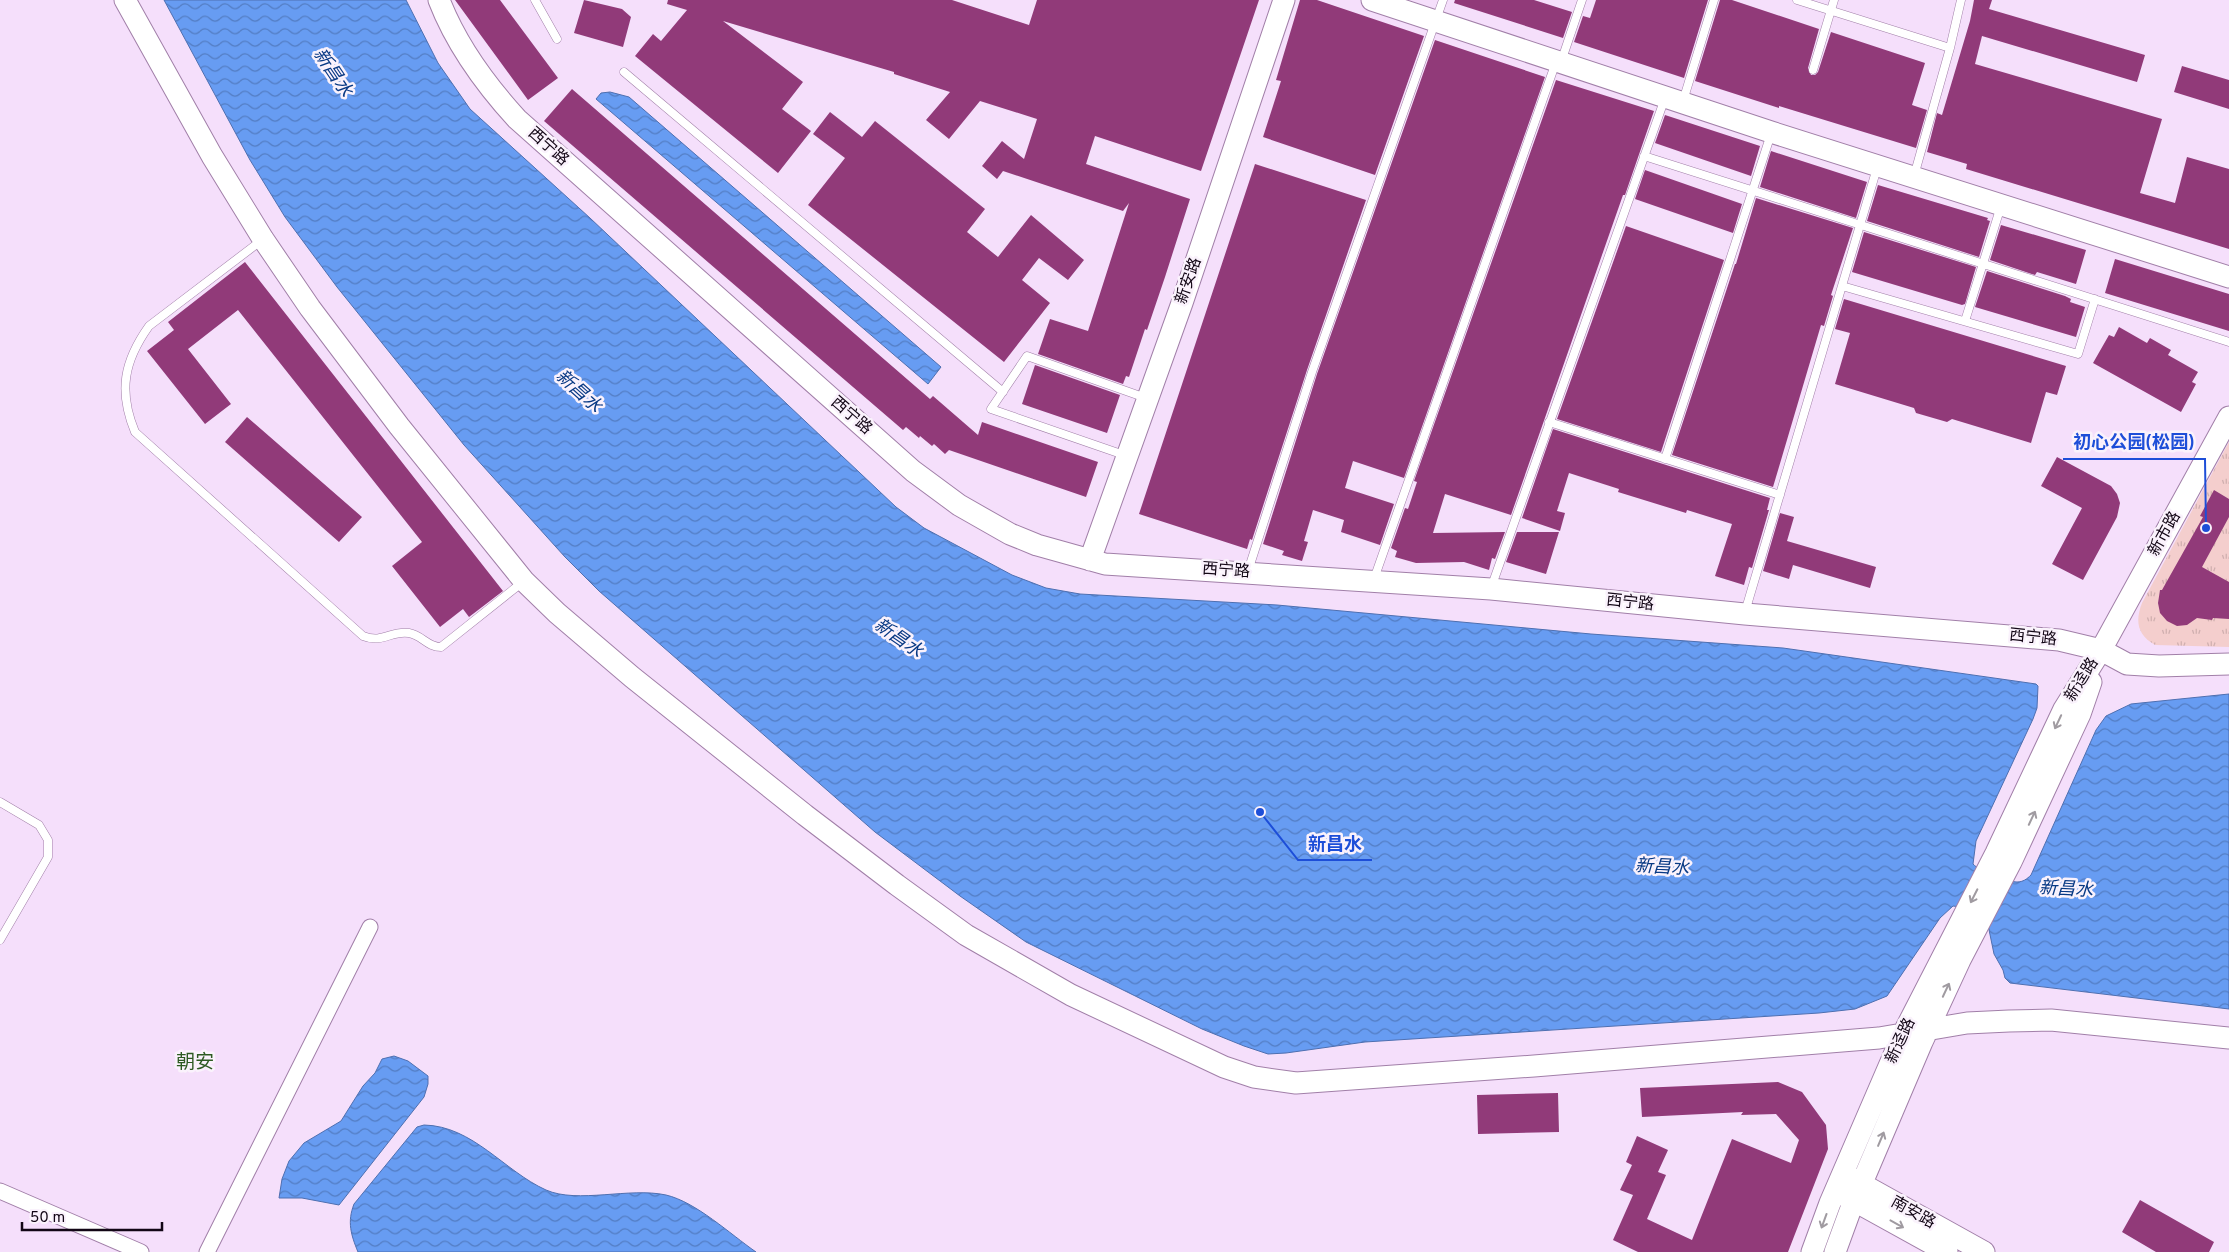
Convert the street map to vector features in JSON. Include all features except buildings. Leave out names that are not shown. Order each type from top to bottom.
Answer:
[{"type":"street","points":[[125,0],[207,148],[263,239],[310,308],[399,426],[524,581],[574,628],[805,815],[966,935],[1071,995],[1224,1067],[1254,1076],[1296,1083],[1544,1066],[1869,1038],[1967,1023],[2051,1020],[2229,1038]]},
{"type":"street","name":"西宁路","points":[[439,0],[446,19],[480,74],[517,119],[913,471],[960,505],[1010,534],[1037,545],[1105,564],[1490,589],[1744,614],[2050,639],[2101,650],[2127,664],[2159,666],[2229,664]]},
{"type":"street","name":"新安路","points":[[1090,560],[1148,399],[1284,0]]},
{"type":"street","points":[[1372,0],[1673,101],[2229,277]]},
{"type":"street","name":"新市路","points":[[2101,650],[2229,417]]},
{"type":"street","name":"新迳路","points":[[1812,1252],[1839,1182],[1903,1034],[1960,941],[2080,714],[2101,650]]},
{"type":"street","points":[[207,1252],[370,927]]},
{"type":"street","name":"新迳路","points":[[1835,1252],[1858,1192],[1928,1030],[1960,941]]},
{"type":"street","name":"南安路","points":[[1839,1182],[1984,1252]]},
{"type":"street","points":[[0,1191],[141,1252]]},
{"type":"street","name":"南安路","points":[[1858,1192],[1947,1252]]},
{"type":"lane","points":[[535,0],[557,39]]},
{"type":"lane","points":[[1247,573],[1315,363],[1443,0]]},
{"type":"lane","points":[[1374,581],[1582,0]]},
{"type":"lane","points":[[1490,589],[1644,156],[1673,101],[1714,0]]},
{"type":"lane","points":[[1797,0],[1950,48]]},
{"type":"lane","points":[[1813,70],[1834,0]]},
{"type":"lane","points":[[1913,178],[1950,48],[1961,0]]},
{"type":"lane","points":[[624,72],[1003,392]]},
{"type":"lane","points":[[1665,459],[1771,132]]},
{"type":"lane","points":[[1644,156],[1859,226],[2229,342]]},
{"type":"lane","points":[[1744,614],[1878,166]]},
{"type":"lane","points":[[1965,321],[2001,205]]},
{"type":"lane","points":[[263,239],[165,312],[149,326],[138,341],[128,364],[124,399],[134,432],[363,636],[373,640],[398,633],[408,633],[417,636],[432,647],[440,647],[524,581]]},
{"type":"lane","points":[[1842,286],[2078,354],[2095,299]]},
{"type":"lane","points":[[1127,456],[991,409],[1027,356],[1148,399]]},
{"type":"lane","points":[[1549,422],[1780,495]]},
{"type":"lane","points":[[0,802],[39,825],[48,840],[48,857],[0,940]]},
{"type":"green space","points":[[2229,442],[2229,647],[2155,645],[2144,637],[2139,627],[2138,622],[2142,603]]},
{"type":"water","points":[[164,0],[406,0],[438,63],[470,109],[590,218],[896,507],[924,528],[1012,575],[1046,588],[1080,594],[1277,605],[1591,634],[1783,648],[2036,684],[2038,686],[2037,708],[1976,841],[1973,864],[1994,876],[2017,882],[2025,880],[2031,875],[2096,730],[2106,716],[2131,704],[2229,694],[2229,1009],[2010,983],[2005,978],[2003,970],[1994,954],[1987,920],[1961,907],[1953,906],[1940,918],[1887,996],[1855,1009],[1819,1013],[1365,1042],[1268,1054],[1202,1029],[1026,942],[960,896],[875,832],[599,591],[565,557],[464,445],[337,287],[285,217],[250,160]]},
{"type":"water","points":[[610,92],[629,97],[941,367],[928,384],[596,99],[601,93]]},
{"type":"water","points":[[394,1056],[408,1061],[428,1076],[424,1097],[339,1205],[302,1198],[279,1198],[282,1179],[289,1161],[304,1143],[341,1121],[363,1086],[375,1073],[382,1059]]},
{"type":"water","points":[[424,1125],[442,1127],[458,1133],[488,1151],[531,1182],[559,1194],[588,1196],[652,1193],[677,1199],[701,1211],[756,1252],[358,1252],[353,1240],[350,1223],[354,1204],[417,1127]]},
{"type":"place","name":"初心公园(松园)","points":[[2206,528]]},
{"type":"place","name":"新昌水","points":[[1260,812]]},
{"type":"district","name":"朝安","points":[[195,1063]]}]
